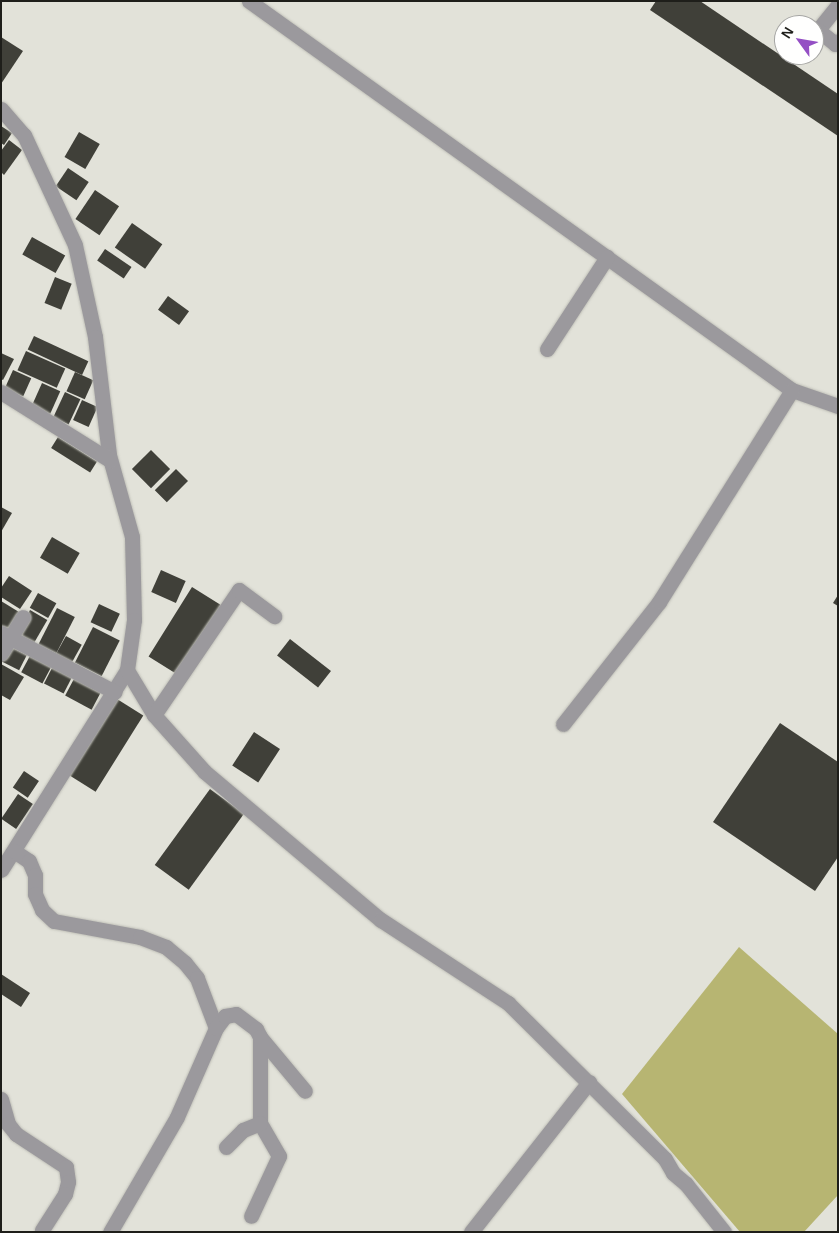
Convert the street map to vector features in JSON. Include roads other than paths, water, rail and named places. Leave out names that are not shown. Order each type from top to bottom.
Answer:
[{"type":"street","points":[[251,2],[792,390],[838,406]]},
{"type":"street","points":[[838,5],[818,30],[836,44],[838,41]]},
{"type":"street","points":[[1,109],[24,135],[75,245],[95,337],[110,460],[132,537],[134,620],[127,670],[115,692],[1,870]]},
{"type":"street","points":[[547,349],[607,257]]},
{"type":"street","points":[[563,724],[659,602],[792,390]]},
{"type":"street","points":[[1,392],[110,460]]},
{"type":"street","points":[[154,715],[239,590],[274,616]]},
{"type":"street","points":[[1,653],[6,636],[23,617]]},
{"type":"street","points":[[6,636],[115,692]]},
{"type":"street","points":[[127,670],[154,715],[205,772],[313,861],[319,870],[381,920],[508,1003],[665,1159],[673,1173],[686,1184],[724,1232]]},
{"type":"street","points":[[14,851],[29,861],[35,875],[35,894],[42,910],[54,921],[140,937],[166,947],[185,963],[197,978],[216,1028]]},
{"type":"street","points":[[110,1232],[177,1117],[216,1028],[225,1016],[236,1014],[256,1029],[260,1037],[305,1091]]},
{"type":"street","points":[[250,1216],[278,1156],[260,1123],[260,1037]]},
{"type":"street","points":[[471,1232],[589,1082]]},
{"type":"street","points":[[1,1099],[8,1124],[16,1134],[66,1167],[68,1182],[65,1194],[42,1230]]},
{"type":"street","points":[[226,1147],[243,1130],[260,1123]]}]
